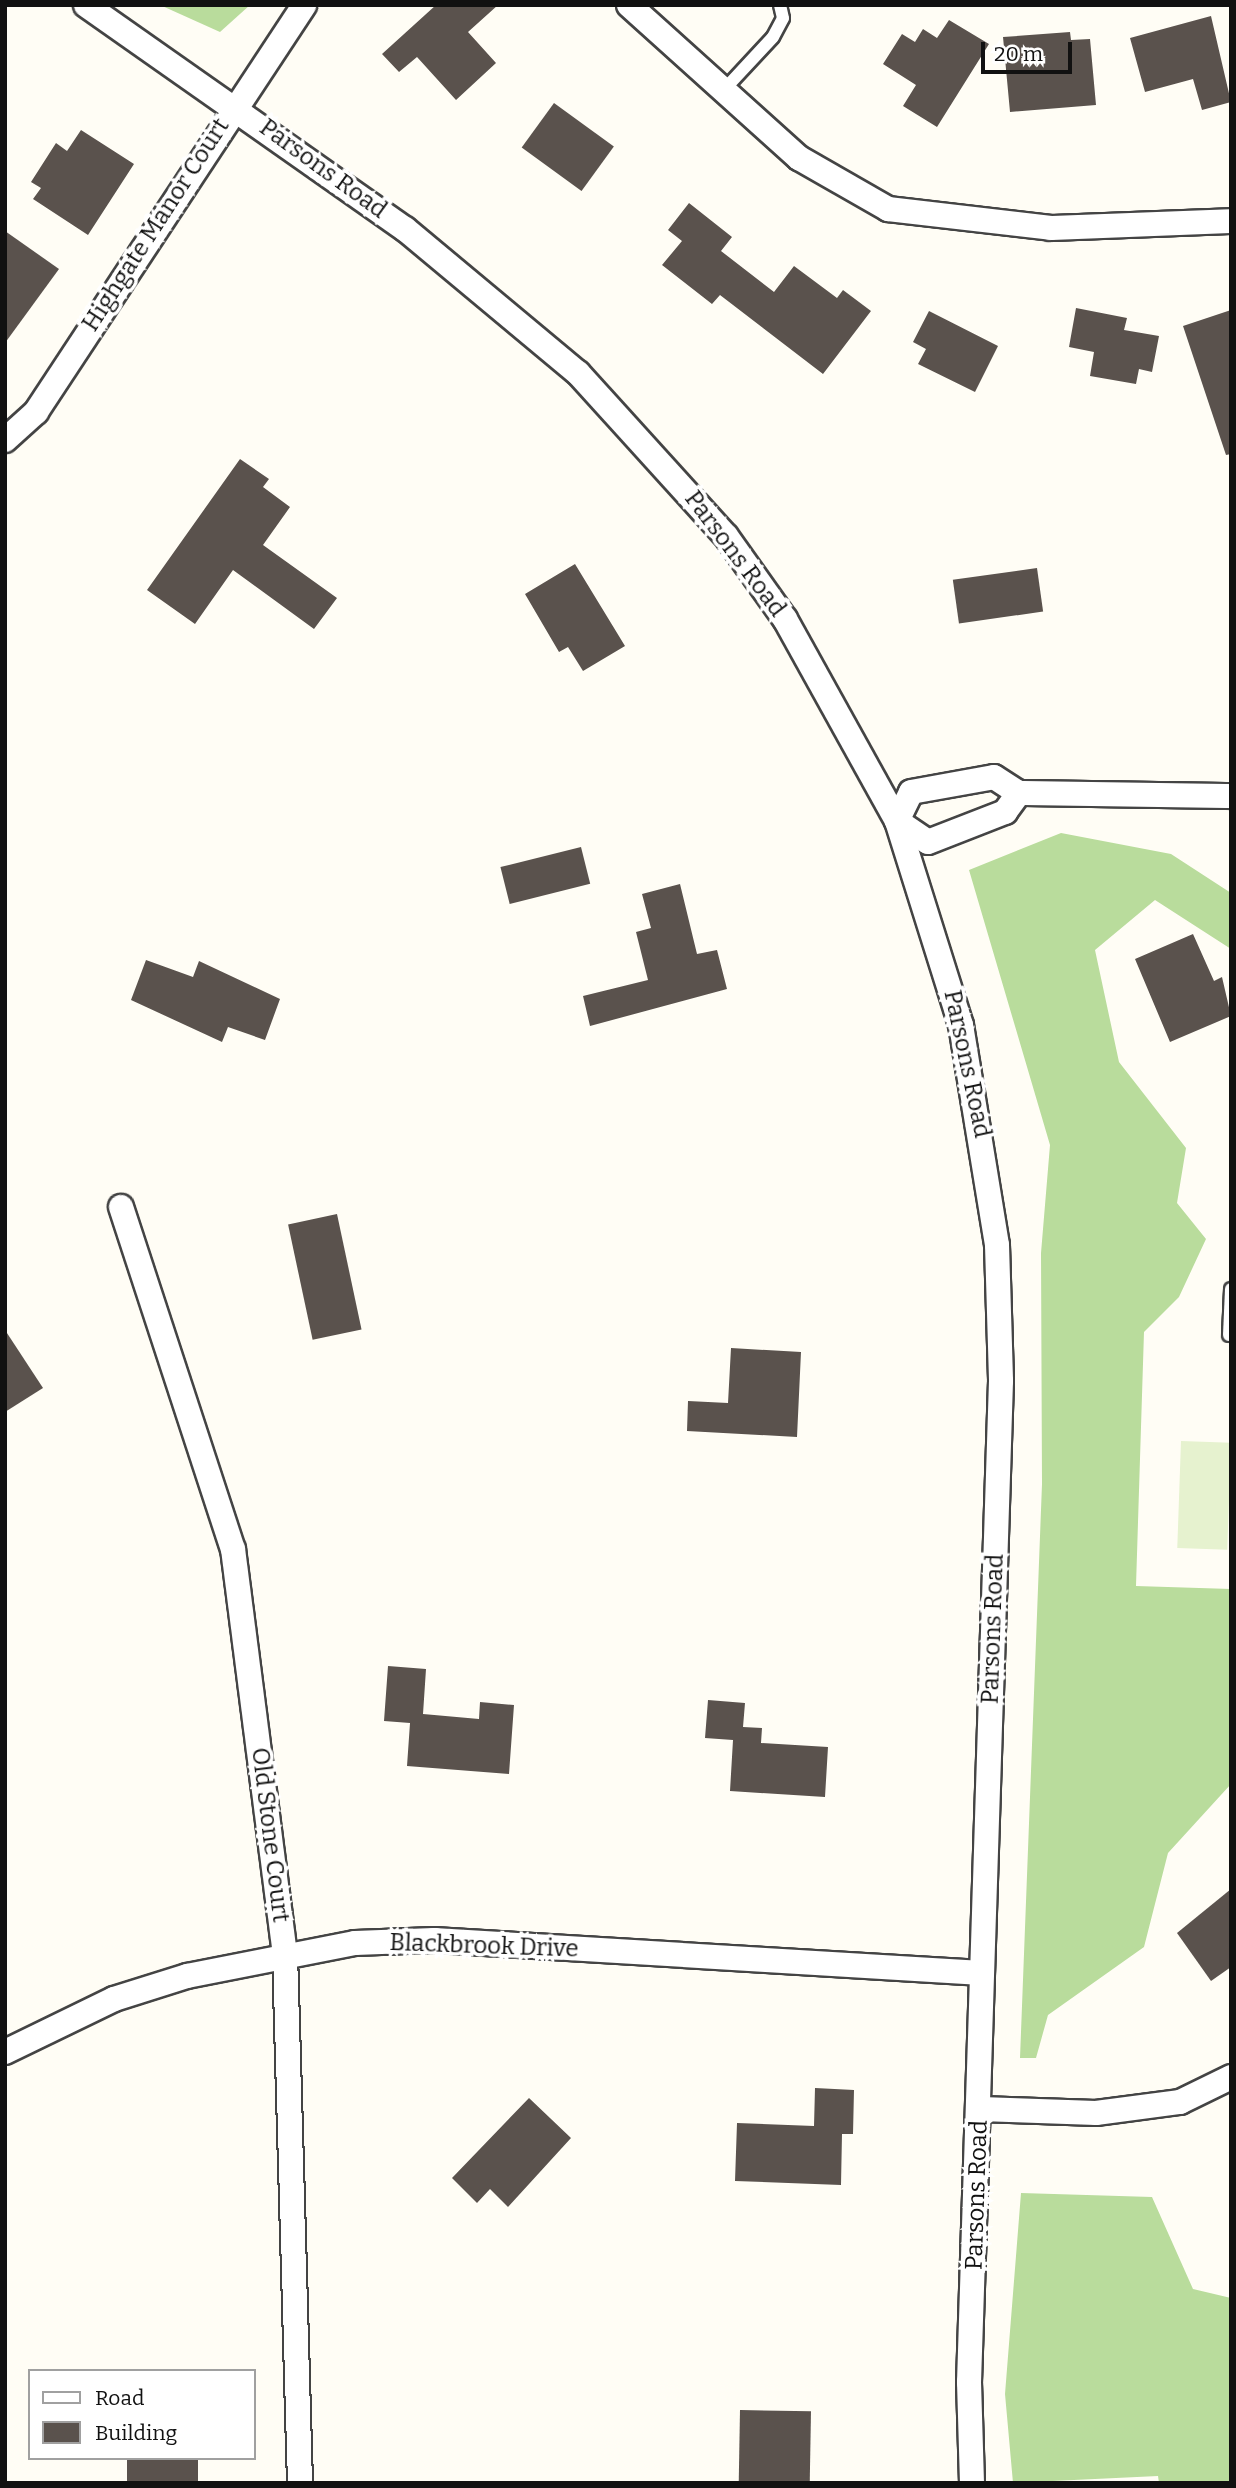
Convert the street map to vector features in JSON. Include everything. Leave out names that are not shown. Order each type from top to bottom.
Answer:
[{"type":"street","name":"Parsons Road","points":[[86,5],[234,103],[505,309],[645,442],[785,619],[897,821],[961,1025],[997,1245],[1001,1381],[982,1973],[981,2109],[969,2382],[972,2483]]},
{"type":"street","name":"Highgate Manor Court","points":[[5,440],[36,411],[234,103],[304,5]]},
{"type":"street","points":[[629,5],[721,93],[799,158],[888,209],[1051,228],[1231,221]]},
{"type":"street","points":[[1019,793],[1005,812],[928,842],[897,821],[911,792],[994,777],[1019,793],[1231,796]]},
{"type":"street","name":"Old Stone Court","points":[[121,1207],[233,1549],[285,1952],[300,2483]]},
{"type":"street","name":"Blackbrook Drive","points":[[5,2052],[114,1999],[285,1952],[434,1940],[982,1973]]},
{"type":"street","points":[[981,2109],[1120,2110],[1180,2102],[1231,2077]]},
{"type":"lane","points":[[721,93],[773,37],[783,19],[780,5]]},
{"type":"lane","points":[[1229,1335],[1231,1289]]},
{"type":"green space","points":[[160,5],[250,5],[220,32]]},
{"type":"green space","points":[[1061,833],[1171,854],[1231,893],[1231,949],[1155,900],[1095,950],[1119,1062],[1186,1148],[1177,1203],[1206,1239],[1179,1297],[1144,1332],[1136,1586],[1231,1589],[1231,1784],[1168,1853],[1144,1947],[1048,2015],[1036,2058],[1020,2058],[1042,1484],[1041,1253],[1050,1145],[969,870]]},
{"type":"green space","points":[[1181,1441],[1231,1443],[1227,1550],[1177,1548]]},
{"type":"green space","points":[[1021,2193],[1152,2197],[1193,2289],[1231,2298],[1231,2483],[1159,2483],[1158,2476],[1013,2483],[1005,2394]]},
{"type":"building","points":[[436,5],[498,5],[468,32],[496,63],[456,100],[417,57],[399,72],[382,54]]},
{"type":"building","points":[[1211,16],[1231,102],[1202,110],[1193,79],[1145,92],[1130,38]]},
{"type":"building","points":[[949,20],[989,44],[937,127],[903,106],[916,85],[883,64],[902,34],[915,42],[923,29],[937,38]]},
{"type":"building","points":[[1070,32],[1071,40],[1090,39],[1096,105],[1010,112],[1003,37]]},
{"type":"building","points":[[554,103],[614,146],[582,191],[522,147]]},
{"type":"building","points":[[81,130],[134,164],[88,235],[33,199],[41,188],[31,182],[56,143],[67,151]]},
{"type":"building","points":[[689,203],[732,237],[721,251],[774,292],[794,266],[837,298],[843,290],[871,311],[823,374],[720,295],[712,304],[662,265],[682,241],[668,230]]},
{"type":"building","points":[[5,231],[59,269],[5,343]]},
{"type":"building","points":[[1076,308],[1127,318],[1124,330],[1159,336],[1152,372],[1139,369],[1136,384],[1090,376],[1094,352],[1069,347]]},
{"type":"building","points":[[1231,310],[1231,454],[1226,455],[1183,326]]},
{"type":"building","points":[[929,311],[998,346],[975,392],[918,364],[926,349],[913,342]]},
{"type":"building","points":[[240,459],[269,479],[263,487],[290,507],[263,545],[337,598],[314,629],[233,570],[195,624],[147,590]]},
{"type":"building","points":[[575,564],[625,646],[583,671],[568,647],[559,652],[525,594]]},
{"type":"building","points":[[1037,568],[1043,612],[959,623],[953,580]]},
{"type":"building","points":[[581,847],[590,884],[510,904],[500,867]]},
{"type":"building","points":[[680,884],[697,954],[717,950],[727,989],[590,1026],[583,996],[648,980],[636,932],[651,928],[642,894]]},
{"type":"building","points":[[1193,934],[1214,981],[1222,977],[1231,1016],[1170,1042],[1135,959]]},
{"type":"building","points":[[146,960],[193,977],[199,961],[280,999],[265,1040],[228,1027],[222,1042],[131,1000]]},
{"type":"building","points":[[337,1214],[362,1329],[313,1340],[288,1224]]},
{"type":"building","points":[[5,1330],[43,1388],[5,1412]]},
{"type":"building","points":[[731,1348],[801,1352],[797,1437],[687,1431],[688,1401],[728,1403]]},
{"type":"building","points":[[388,1666],[426,1669],[423,1714],[479,1719],[480,1702],[514,1705],[509,1774],[407,1766],[410,1723],[384,1721]]},
{"type":"building","points":[[708,1700],[745,1703],[743,1727],[762,1728],[761,1743],[828,1747],[825,1797],[730,1791],[733,1740],[705,1738]]},
{"type":"building","points":[[1231,1889],[1231,1967],[1211,1981],[1177,1933]]},
{"type":"building","points":[[815,2088],[854,2090],[853,2134],[842,2134],[841,2185],[735,2181],[737,2123],[814,2126]]},
{"type":"building","points":[[529,2098],[571,2138],[508,2207],[490,2189],[477,2203],[452,2178]]},
{"type":"building","points":[[740,2410],[811,2411],[810,2483],[739,2483]]},
{"type":"building","points":[[127,2460],[198,2460],[198,2482],[127,2482]]}]
